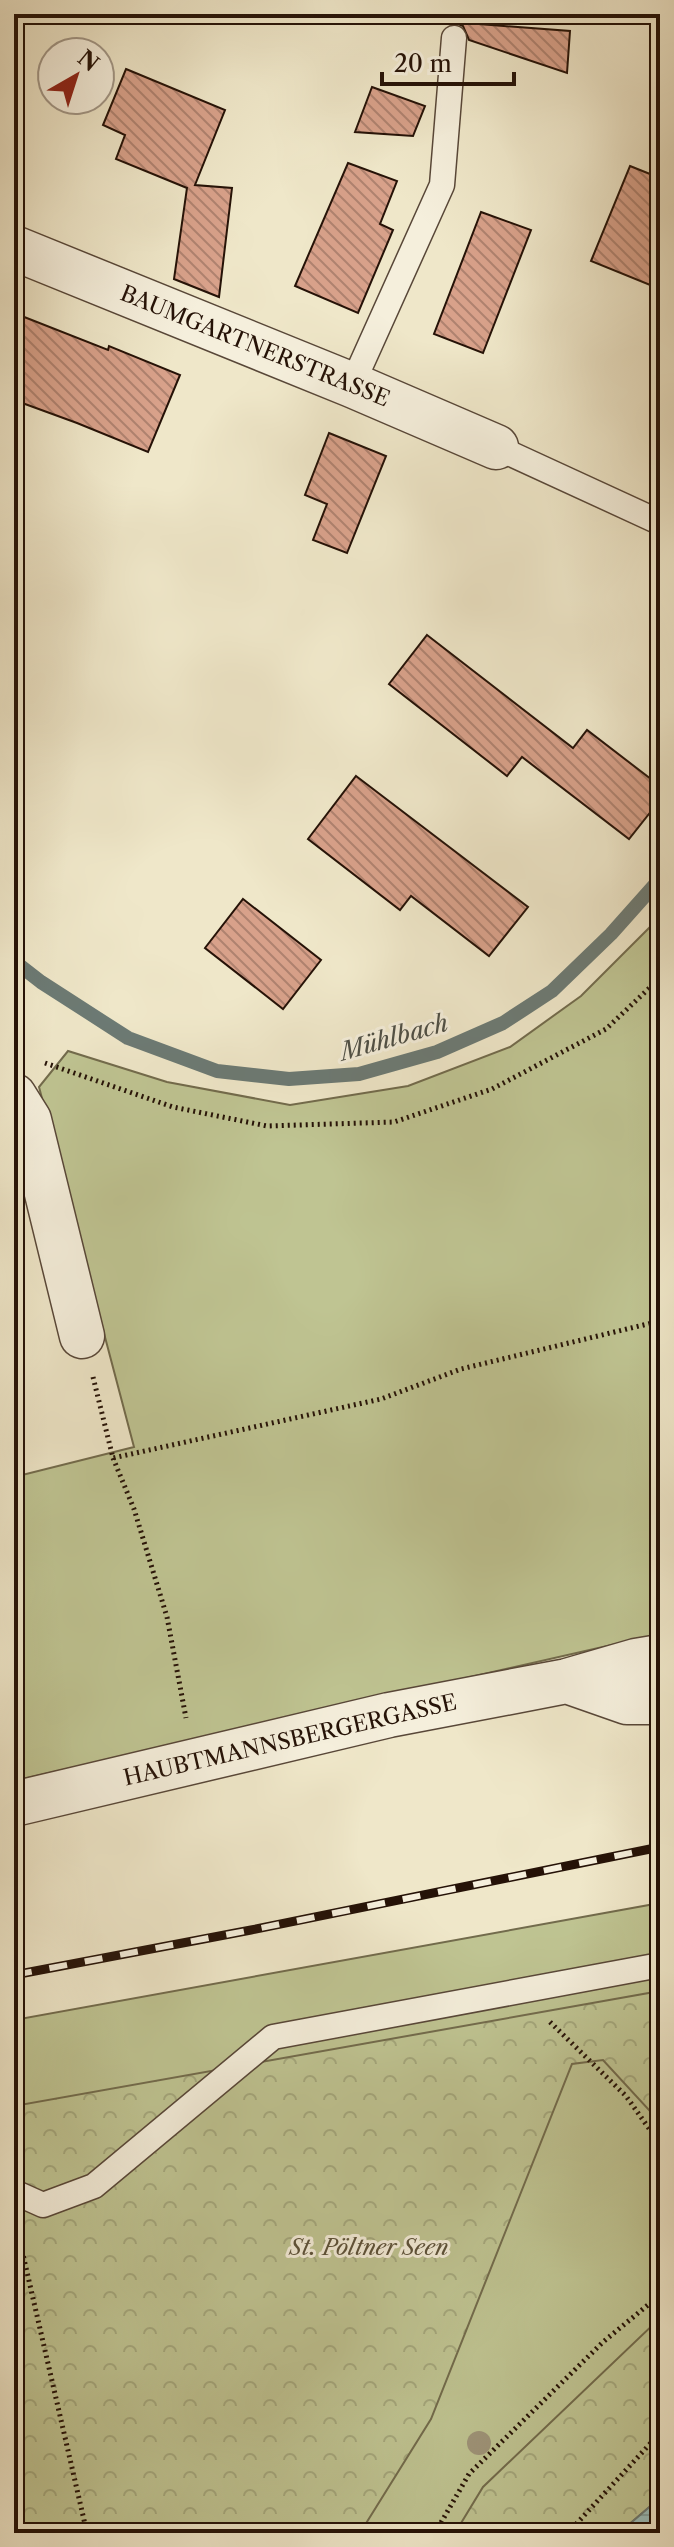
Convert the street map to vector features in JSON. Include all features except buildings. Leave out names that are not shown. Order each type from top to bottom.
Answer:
[{"type":"street","name":"BAUMGARTNERSTRASSE","points":[[14,248],[496,447]]},
{"type":"street","points":[[14,1096],[29,1120],[82,1336]]},
{"type":"street","name":"HAUBTMANNSBERGERGASSE","points":[[14,1804],[389,1715],[567,1681],[660,1657]]},
{"type":"street","points":[[567,1681],[627,1702],[660,1702]]},
{"type":"lane","points":[[352,385],[442,185],[454,38]]},
{"type":"lane","points":[[496,447],[659,522]]},
{"type":"lane","points":[[14,2192],[43,2205],[94,2186],[273,2037],[660,1965]]},
{"type":"path","points":[[40,1061],[173,1107],[267,1126],[394,1122],[492,1089],[606,1029],[660,978]]},
{"type":"path","points":[[113,1458],[381,1399],[461,1369],[660,1321]]},
{"type":"path","points":[[82,1336],[113,1458],[134,1509],[167,1617],[178,1689],[197,1761]]},
{"type":"path","points":[[504,1996],[548,2020],[626,2096],[660,2144]]},
{"type":"path","points":[[14,2220],[23,2244],[87,2533]]},
{"type":"path","points":[[435,2533],[469,2474],[603,2342],[660,2295]]},
{"type":"path","points":[[568,2533],[660,2433]]},
{"type":"green space","points":[[660,917],[660,1634],[14,1781],[14,1477],[134,1447],[39,1087],[68,1051],[167,1082],[290,1105],[408,1086],[510,1047],[581,996]]},
{"type":"green space","name":"St. Pöltner Seen","points":[[660,1903],[660,2533],[14,2533],[14,2020]]},
{"type":"green space","name":"St. Pöltner Seen","points":[[660,1991],[660,2122],[603,2060],[572,2064],[431,2419],[360,2533],[14,2533],[14,2106]]},
{"type":"green space","points":[[660,2318],[660,2498],[619,2533],[455,2533],[483,2487]]},
{"type":"water","points":[[660,2498],[660,2533],[619,2533]]},
{"type":"waterway","name":"Mühlbach","points":[[14,961],[128,1038],[217,1071],[289,1079],[359,1074],[437,1052],[503,1023],[552,991],[611,934],[660,879]]},
{"type":"railway","points":[[14,1975],[660,1847]]}]
